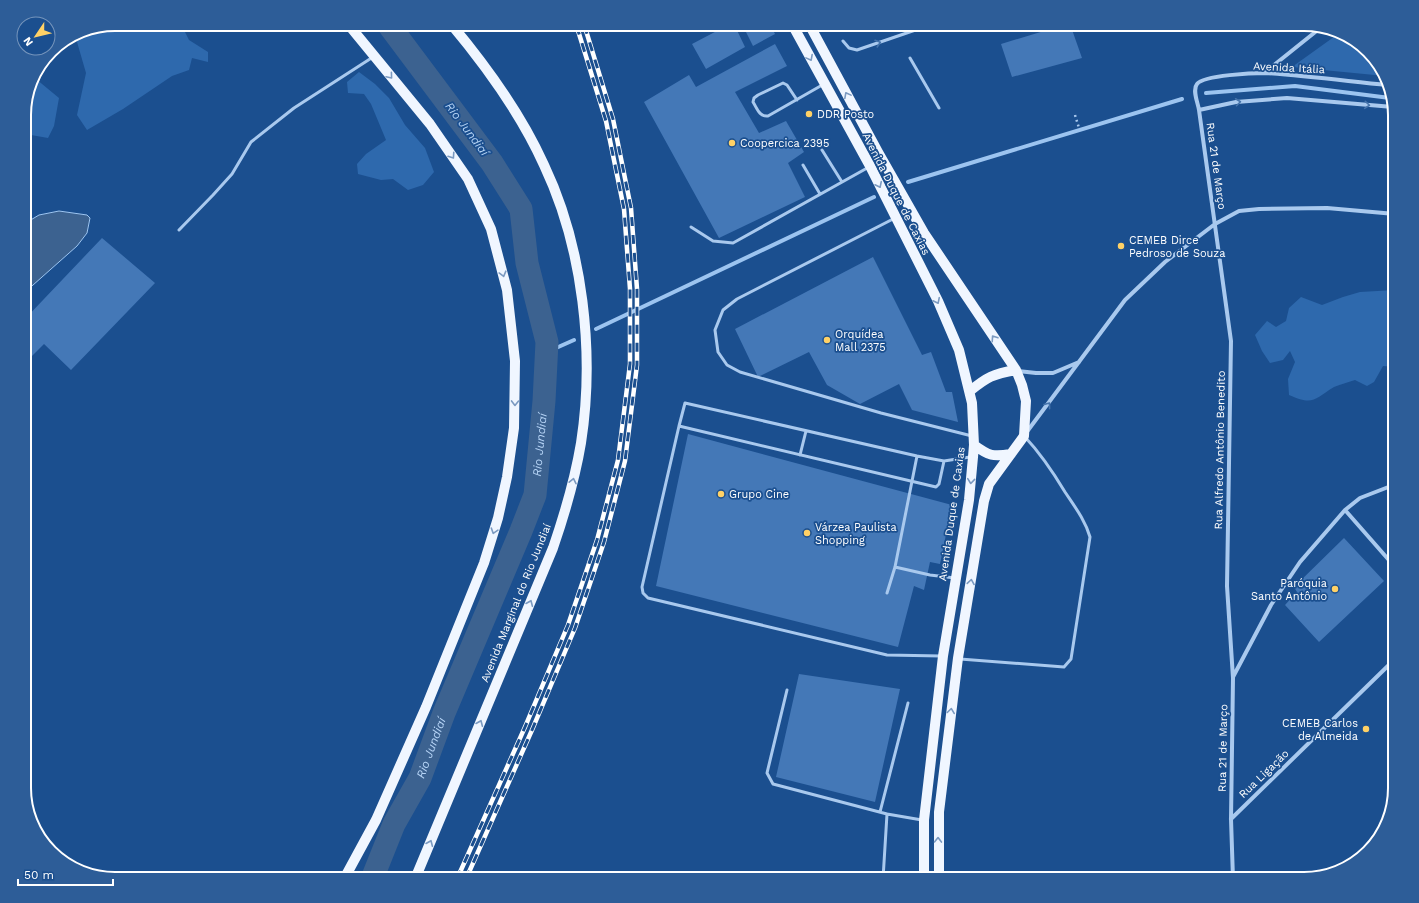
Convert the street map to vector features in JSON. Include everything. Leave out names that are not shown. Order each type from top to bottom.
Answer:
[{"type":"main road","points":[[348,872],[376,820],[426,707],[484,563],[498,518],[507,477],[514,428],[515,361],[507,290],[491,229],[468,180],[430,124],[354,31]]},
{"type":"main road","name":"Avenida Marginal do Rio Jundiaí","points":[[418,872],[554,548],[570,497],[581,443],[587,385],[585,330],[577,266],[564,216],[545,165],[522,122],[481,60],[457,31]]},
{"type":"main road","name":"Avenida Duque de Caxias","points":[[796,31],[870,166],[938,301],[959,350],[970,391],[974,441],[973,457],[968,500],[943,656],[924,820],[924,872]]},
{"type":"main road","name":"Avenida Duque de Caxias","points":[[813,31],[878,152],[924,232],[1016,370]]},
{"type":"main road","points":[[938,872],[938,812],[958,658],[984,501],[989,484],[1024,436],[1026,401],[1016,370],[985,378],[970,391]]},
{"type":"main road","points":[[974,441],[985,453],[997,457],[1011,454]]},
{"type":"street","points":[[1264,73],[1315,32]]},
{"type":"street","name":"Avenida Itália","points":[[1199,110],[1195,90],[1197,84],[1202,80],[1213,76],[1264,73],[1382,85]]},
{"type":"street","points":[[1199,110],[1236,102],[1287,98],[1387,107]]},
{"type":"street","name":"Rua 21 de Março","points":[[1199,110],[1215,224]]},
{"type":"street","points":[[1024,436],[1125,300],[1165,262],[1215,224],[1239,211],[1259,209],[1327,208],[1388,213]]},
{"type":"street","name":"Rua Alfredo Antônio Benedito","points":[[1215,224],[1231,341],[1227,586],[1233,678]]},
{"type":"street","points":[[1016,370],[1036,373],[1053,373],[1079,362]]},
{"type":"street","points":[[1233,678],[1271,605],[1300,562],[1345,510],[1360,498],[1388,487]]},
{"type":"street","points":[[1345,510],[1388,558]]},
{"type":"street","name":"Rua Ligação","points":[[1231,819],[1388,666]]},
{"type":"street","name":"Rua 21 de Março","points":[[1231,819],[1233,678]]},
{"type":"street","points":[[1231,819],[1232,872]]},
{"type":"lane","points":[[843,41],[849,48],[857,50],[913,31]]},
{"type":"lane","points":[[179,230],[213,196],[232,174],[251,142],[294,108],[374,56]]},
{"type":"lane","points":[[910,58],[939,108]]},
{"type":"lane","points":[[797,100],[787,85],[783,84],[758,95],[754,98],[753,102],[761,115],[764,117],[768,116],[797,100],[824,84]]},
{"type":"lane","points":[[822,150],[842,182]]},
{"type":"lane","points":[[803,165],[820,194]]},
{"type":"lane","points":[[691,227],[713,241],[733,243],[870,166]]},
{"type":"lane","points":[[895,218],[737,299],[724,310],[715,330],[718,352],[728,365],[740,372],[974,441]]},
{"type":"lane","points":[[943,656],[887,655],[648,598],[644,594],[642,587],[685,402],[917,456],[944,461],[973,457]]},
{"type":"lane","points":[[679,426],[936,487],[938,486],[944,461]]},
{"type":"lane","points":[[800,455],[806,431]]},
{"type":"lane","points":[[958,658],[1064,667],[1072,659],[1090,538],[1086,524],[1046,462],[1024,436]]},
{"type":"lane","points":[[887,593],[895,567],[917,456]]},
{"type":"lane","points":[[895,567],[930,575],[956,578]]},
{"type":"lane","points":[[786,690],[767,773],[773,784],[887,814],[924,820]]},
{"type":"lane","points":[[880,812],[908,703]]},
{"type":"lane","points":[[883,872],[887,814]]},
{"type":"path","points":[[1075,115],[1079,128]]},
{"type":"shaded area","points":[[184,31],[189,40],[208,52],[208,62],[192,58],[189,70],[172,76],[123,109],[87,130],[77,115],[86,73],[77,41],[83,37],[104,32]]},
{"type":"shaded area","points":[[1334,37],[1351,45],[1359,52],[1374,68],[1378,75],[1292,67]]},
{"type":"shaded area","points":[[359,72],[375,84],[389,98],[405,125],[425,148],[434,172],[423,185],[408,190],[393,179],[381,180],[358,174],[357,164],[366,154],[386,140],[371,104],[364,94],[348,93],[347,82]]},
{"type":"shaded area","points":[[38,81],[59,98],[54,126],[48,138],[31,135],[31,110]]},
{"type":"shaded area","points":[[59,211],[87,215],[90,218],[87,233],[77,246],[31,287],[31,220],[39,215]]},
{"type":"shaded area","points":[[1388,290],[1388,366],[1383,366],[1374,382],[1367,386],[1355,380],[1334,387],[1313,400],[1304,400],[1289,395],[1288,379],[1295,362],[1290,351],[1283,360],[1270,363],[1262,351],[1255,335],[1267,321],[1276,327],[1286,321],[1289,308],[1301,297],[1322,305],[1360,292]]},
{"type":"building","points":[[717,31],[737,31],[745,47],[706,69],[692,44]]},
{"type":"building","points":[[746,31],[774,31],[775,34],[753,46]]},
{"type":"building","points":[[1044,31],[1072,31],[1082,58],[1012,77],[1001,44]]},
{"type":"building","name":"Coopercica 2395","points":[[775,44],[787,66],[735,92],[759,133],[786,121],[804,152],[788,163],[805,197],[719,238],[644,102],[689,75],[696,87]]},
{"type":"building","points":[[102,238],[155,283],[71,370],[44,344],[31,357],[31,313]]},
{"type":"building","name":"Orquídea Mall 2375","points":[[873,257],[922,355],[931,352],[946,392],[952,392],[958,422],[912,410],[899,384],[860,404],[827,385],[809,352],[758,377],[735,329]]},
{"type":"building","name":"Várzea Paulista Shopping","points":[[688,434],[952,505],[940,564],[930,562],[924,590],[914,586],[898,647],[656,586]]},
{"type":"building","name":"Paróquia Santo Antônio","points":[[1344,538],[1384,581],[1319,642],[1285,605],[1297,592],[1294,587]]},
{"type":"building","points":[[799,674],[900,689],[875,802],[776,777]]},
{"type":"waterway","name":"Rio Jundiaí","points":[[375,872],[394,824],[420,778],[444,713],[535,495],[544,401],[547,342],[527,263],[521,209],[492,163],[393,31]]},
{"type":"waterway","points":[[1206,93],[1295,86],[1386,97]]},
{"type":"waterway","points":[[908,182],[1182,99]]},
{"type":"waterway","points":[[596,329],[874,197]]},
{"type":"waterway","points":[[547,352],[574,340]]},
{"type":"railway","points":[[460,872],[525,727],[568,625],[597,540],[618,460],[630,364],[630,289],[624,209],[606,121],[578,31]]},
{"type":"railway","points":[[469,872],[575,628],[604,542],[625,461],[637,365],[637,289],[631,208],[613,119],[586,31]]},
{"type":"place","name":"DDR Posto","points":[[809,114]]},
{"type":"place","name":"Coopercica 2395","points":[[732,143]]},
{"type":"place","name":"CEMEB Dirce Pedroso de Souza","points":[[1121,246]]},
{"type":"place","name":"Orquídea Mall 2375","points":[[827,340]]},
{"type":"place","name":"Grupo Cine","points":[[721,494]]},
{"type":"place","name":"Várzea Paulista Shopping","points":[[807,533]]},
{"type":"place","name":"Paróquia Santo Antônio","points":[[1335,589]]},
{"type":"place","name":"CEMEB Carlos de Almeida","points":[[1366,729]]}]
